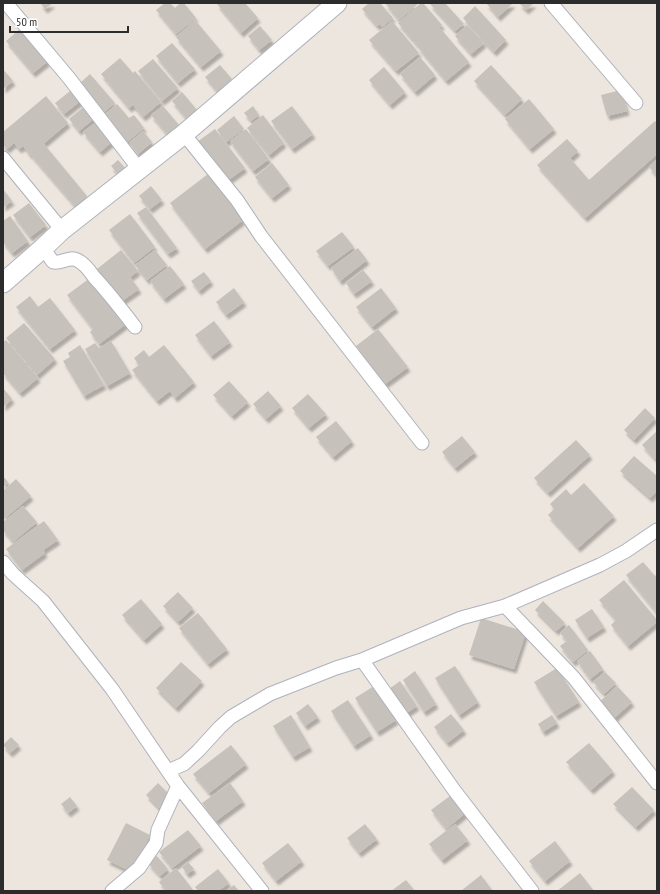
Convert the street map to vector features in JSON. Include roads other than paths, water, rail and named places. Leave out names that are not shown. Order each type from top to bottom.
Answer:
[{"type":"street","points":[[6,3],[69,78],[139,169]]},
{"type":"street","points":[[3,283],[62,230],[184,134],[336,3]]},
{"type":"street","points":[[551,3],[636,103]]},
{"type":"street","points":[[184,134],[237,200],[261,236],[422,443]]},
{"type":"street","points":[[3,158],[62,230]]},
{"type":"street","points":[[43,248],[53,262],[56,263],[72,259],[77,260],[86,267],[111,296],[135,328]]},
{"type":"street","points":[[168,772],[184,764],[230,717],[270,694],[336,668],[362,660],[461,618],[505,606],[600,565],[626,551],[657,530]]},
{"type":"street","points":[[3,562],[12,574],[43,601],[112,689],[178,786],[262,891]]},
{"type":"street","points":[[505,606],[574,678],[657,783]]},
{"type":"street","points":[[362,660],[450,783],[532,891]]},
{"type":"street","points":[[112,891],[138,868],[156,843],[158,830],[178,786]]}]
